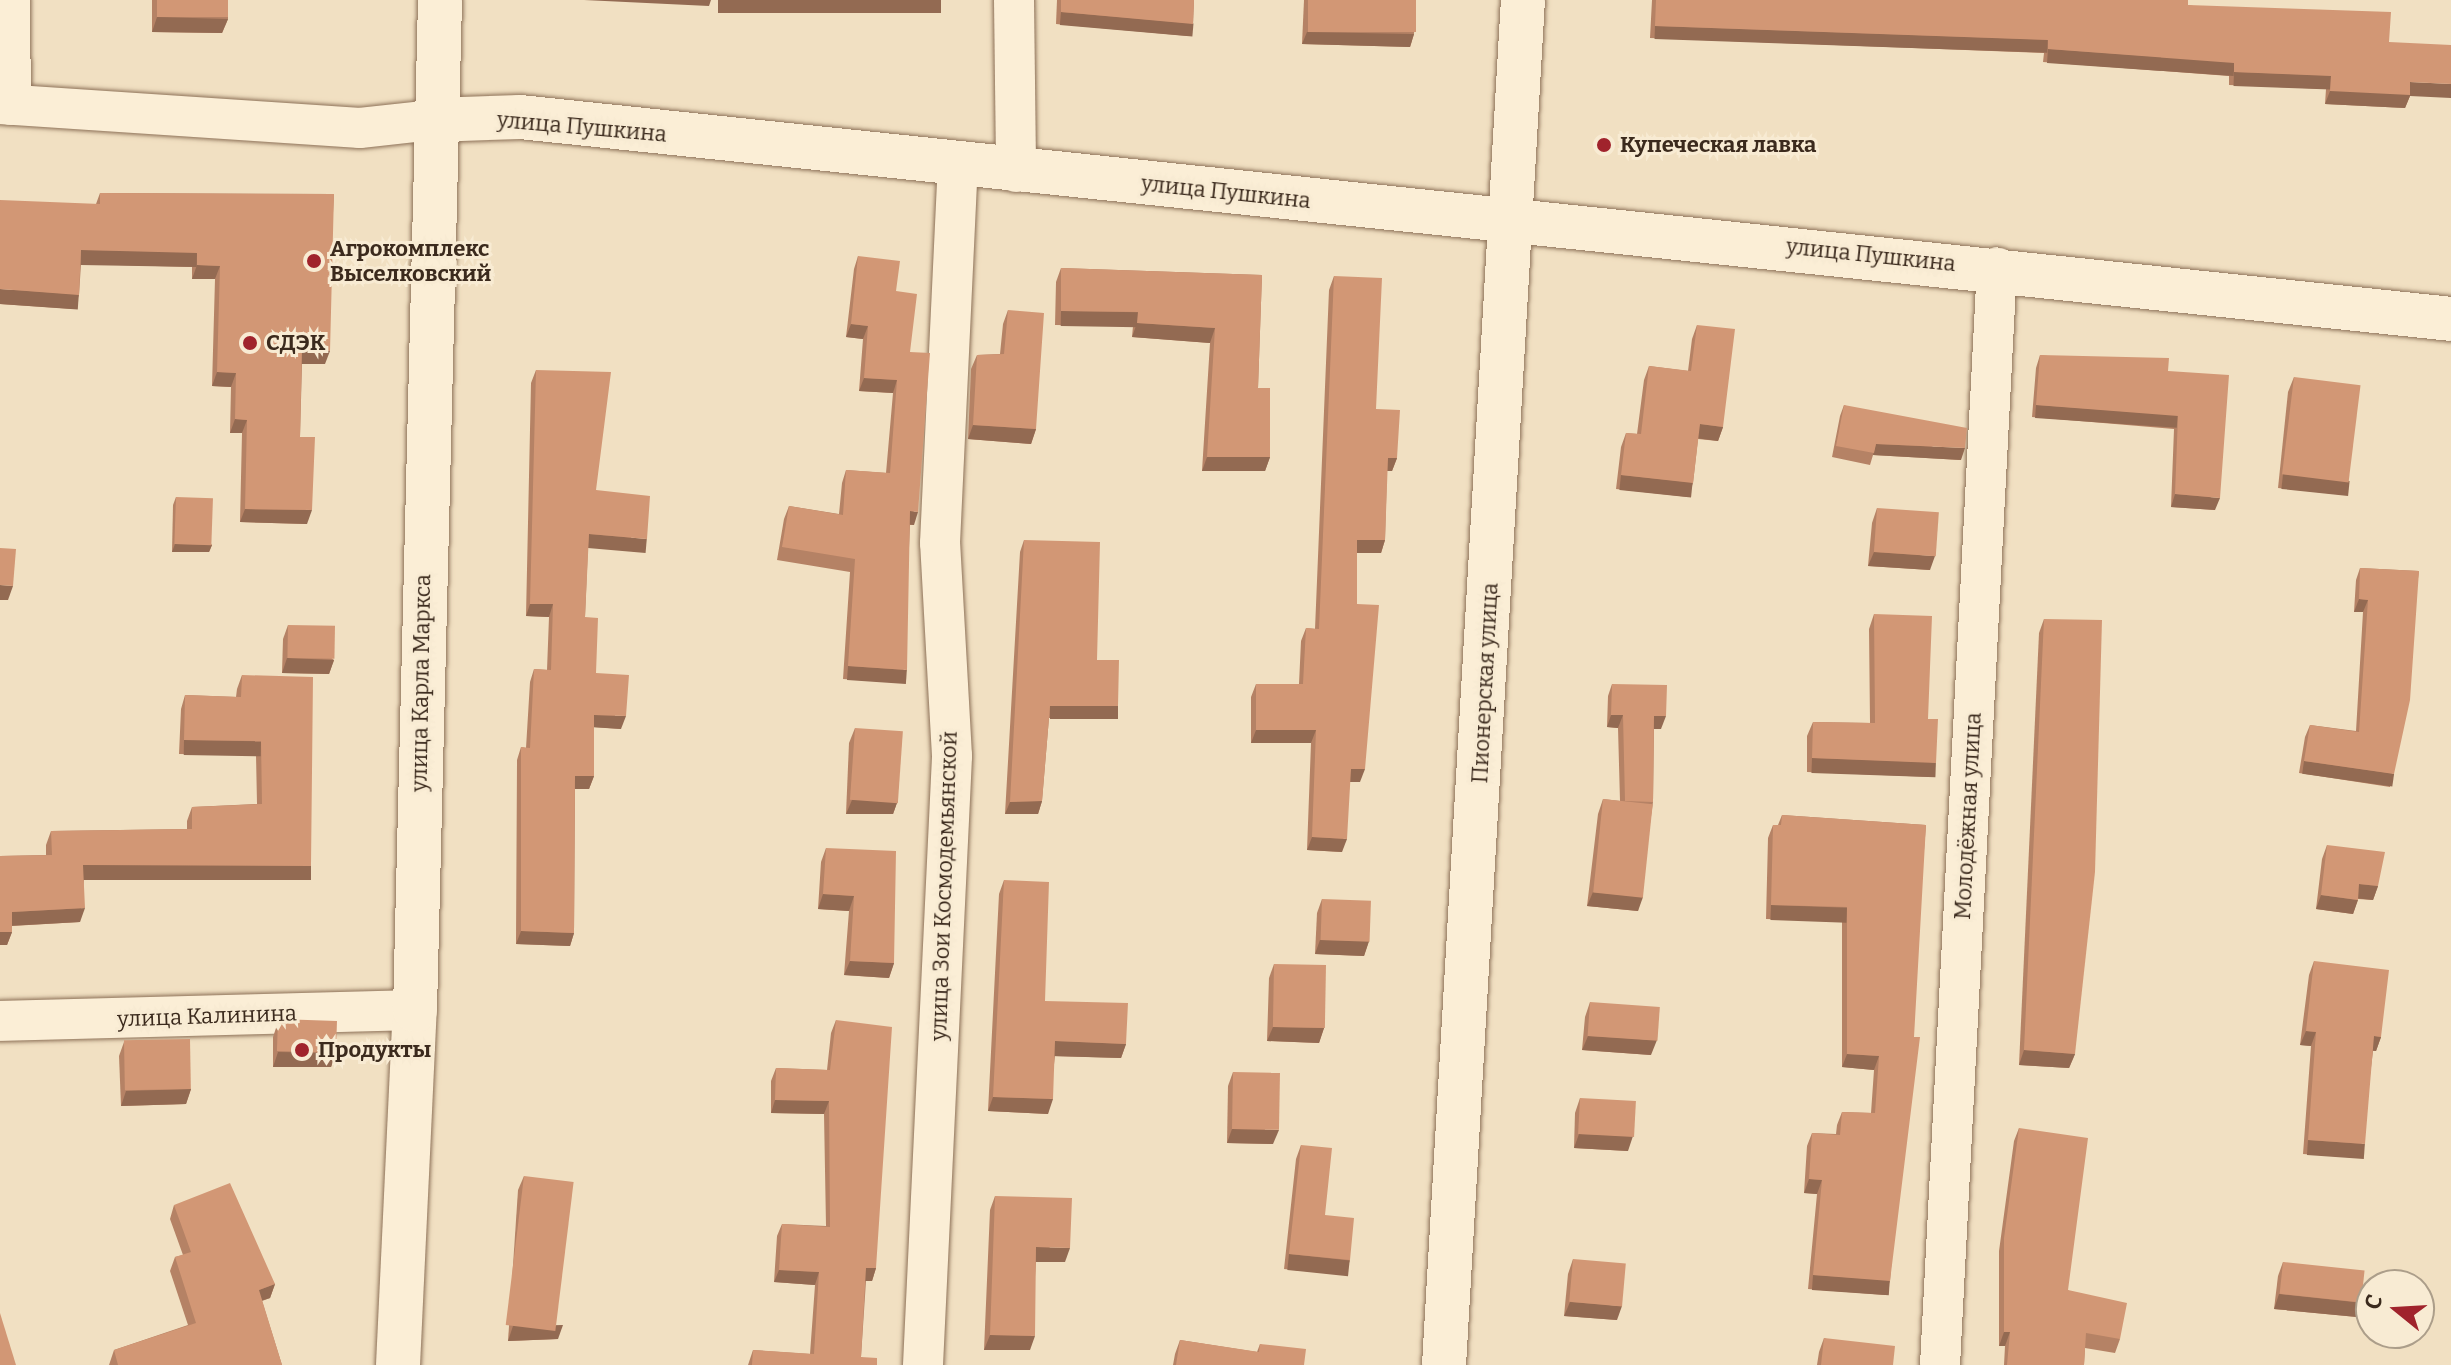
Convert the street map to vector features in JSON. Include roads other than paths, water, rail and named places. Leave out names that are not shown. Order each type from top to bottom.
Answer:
[{"type":"street","points":[[6,104],[10,0]]},
{"type":"street","name":"улица Карла Маркса","points":[[398,1365],[415,1010],[432,120],[440,0]]},
{"type":"street","points":[[1014,0],[1016,172]]},
{"type":"street","name":"Пионерская улица","points":[[1444,1365],[1513,220],[1523,0]]},
{"type":"street","name":"улица Пушкина","points":[[6,104],[360,128],[432,120],[520,117],[1016,172],[1997,267],[2451,319]]},
{"type":"street","name":"улица Зои Космодемьянской","points":[[923,1365],[952,756],[940,543],[958,166]]},
{"type":"street","name":"Молодёжная улица","points":[[1940,1365],[1997,267]]},
{"type":"street","name":"улица Калинина","points":[[0,1021],[415,1010]]},
{"type":"place","name":"Купеческая лавка","points":[[1604,145]]},
{"type":"place","name":"Агрокомплекс Выселковский","points":[[314,261]]},
{"type":"place","name":"СДЭК","points":[[250,343]]},
{"type":"place","name":"Продукты","points":[[302,1050]]}]
